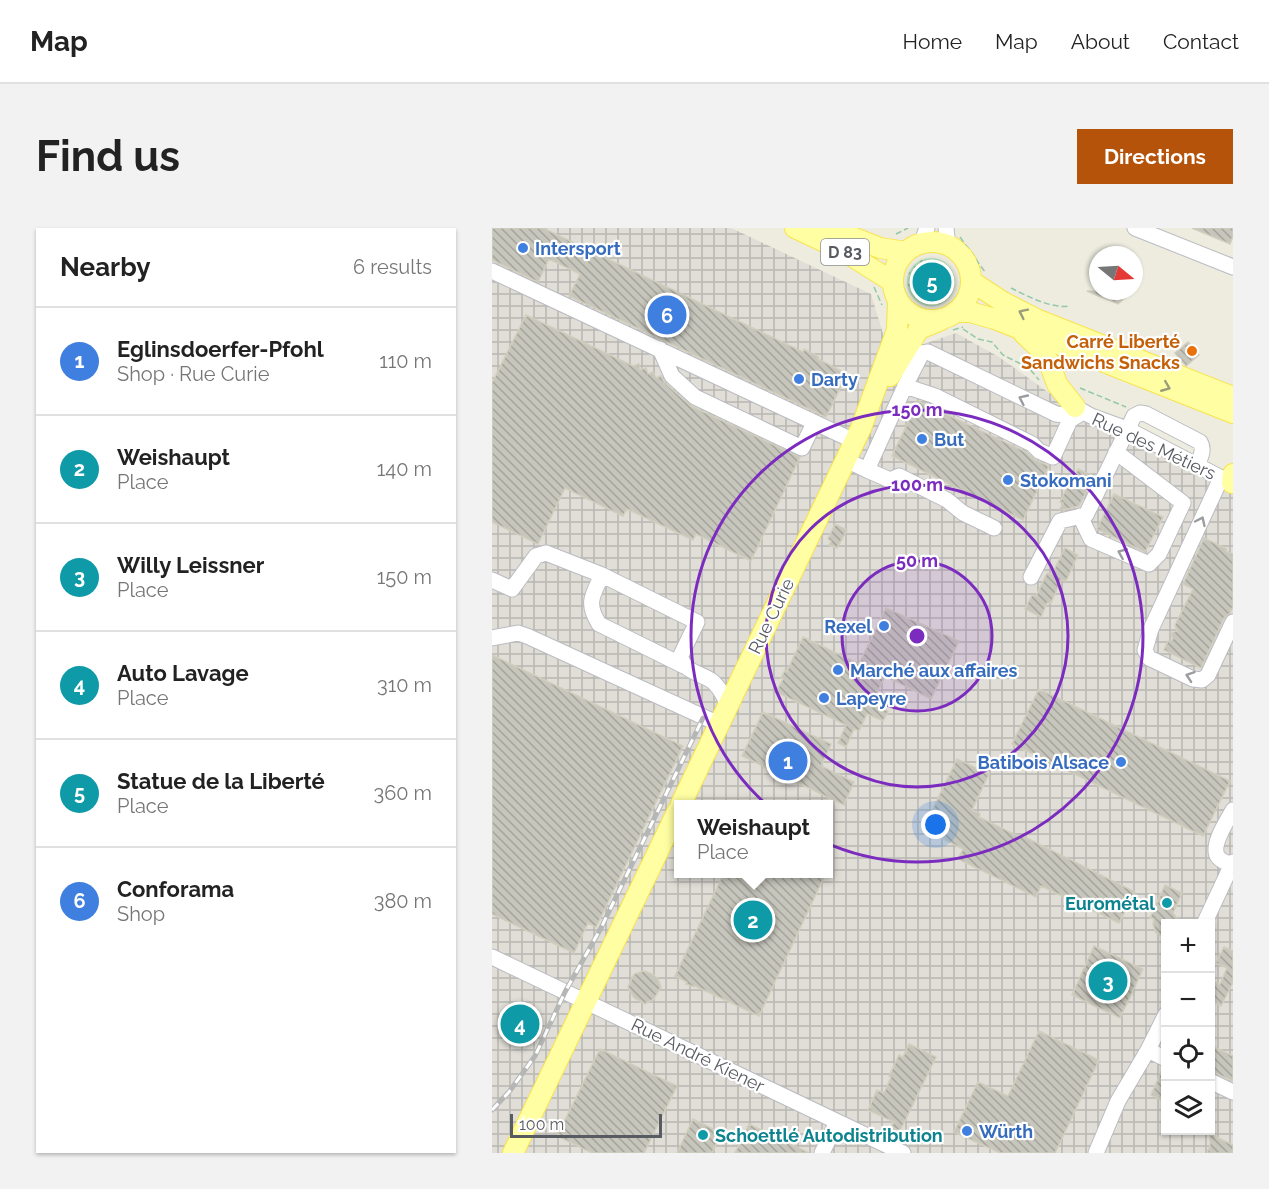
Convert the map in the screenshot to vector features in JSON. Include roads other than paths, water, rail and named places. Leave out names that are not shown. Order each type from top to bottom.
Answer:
[{"type":"main road","name":"D 83","points":[[795,228],[842,250],[893,282]]},
{"type":"main road","name":"D 83","points":[[829,228],[880,248],[918,241]]},
{"type":"main road","points":[[1233,397],[1036,319],[1009,306],[969,270],[957,252],[951,237],[930,242],[918,241],[899,260],[894,271],[891,304],[918,318],[930,321],[950,321],[980,314],[1233,413]]},
{"type":"main road","points":[[950,321],[964,304],[978,277]]},
{"type":"main road","name":"Rue Curie","points":[[853,444],[897,330],[891,304]]},
{"type":"main road","name":"Rue Curie","points":[[683,800],[853,444],[913,336],[919,329],[950,321]]},
{"type":"main road","points":[[1018,328],[1038,347],[1049,362],[1057,384],[1079,410]]},
{"type":"main road","points":[[513,1153],[674,818]]},
{"type":"street","points":[[1135,228],[1233,267]]},
{"type":"street","points":[[492,271],[814,423],[853,444],[890,480],[899,476],[947,500],[963,513],[993,528]]},
{"type":"street","points":[[660,349],[672,376],[695,397],[802,448],[814,423]]},
{"type":"street","points":[[870,463],[922,353],[928,352],[1056,414],[1064,415],[1079,410]]},
{"type":"street","points":[[905,386],[935,396],[1032,444],[1039,451],[1053,457],[1070,420],[1079,410]]},
{"type":"street","name":"Rue des Métiers","points":[[1079,410],[1127,429],[1197,466],[1230,480]]},
{"type":"street","points":[[1031,577],[1060,521],[1086,514],[1134,416],[1140,413],[1146,414],[1200,442],[1203,452],[1197,466]]},
{"type":"street","points":[[1080,516],[1090,539],[1149,564],[1159,554],[1183,503],[1116,452]]},
{"type":"street","points":[[1230,480],[1151,629],[1145,650],[1149,658],[1193,679],[1202,680],[1208,675],[1233,622]]},
{"type":"street","points":[[492,580],[512,589],[536,556],[546,553],[602,575],[697,622],[681,655],[684,666]]},
{"type":"street","points":[[602,575],[591,600],[591,611],[599,624],[714,682],[728,704]]},
{"type":"street","points":[[492,637],[518,633],[527,636],[719,724]]},
{"type":"street","points":[[714,682],[741,678]]},
{"type":"street","points":[[1206,919],[1230,872],[1216,851],[1220,835],[1233,810]]},
{"type":"street","name":"Rue André Kiener","points":[[492,957],[903,1153]]},
{"type":"street","points":[[1096,1153],[1118,1101],[1161,1024]]},
{"type":"street","points":[[1148,1050],[1161,1056]]},
{"type":"street","points":[[1215,1083],[1233,1092]]},
{"type":"street","points":[[822,1153],[837,1122]]},
{"type":"railway","points":[[492,1110],[509,1092],[535,1056],[565,992],[601,928],[703,718]]},
{"type":"place","name":"Intersport","points":[[523,248]]},
{"type":"place","name":"Statue de la Liberté","points":[[932,282]]},
{"type":"place","name":"Conforama","points":[[667,315]]},
{"type":"place","name":"Carré Liberté Sandwichs Snacks","points":[[1192,351]]},
{"type":"place","name":"Darty","points":[[799,379]]},
{"type":"place","name":"But","points":[[922,439]]},
{"type":"place","name":"Stokomani","points":[[1008,480]]},
{"type":"place","name":"Rexel","points":[[884,626]]},
{"type":"place","name":"Marché aux affaires","points":[[838,670]]},
{"type":"place","name":"Lapeyre","points":[[824,698]]},
{"type":"place","name":"Eglinsdoerfer-Pfohl","points":[[788,761]]},
{"type":"place","name":"Batibois Alsace","points":[[1121,762]]},
{"type":"place","name":"Eurométal","points":[[1167,903]]},
{"type":"place","name":"Weishaupt","points":[[753,920]]},
{"type":"place","name":"Willy Leissner","points":[[1108,981]]},
{"type":"place","name":"Auto Lavage","points":[[520,1024]]},
{"type":"place","name":"Würth","points":[[967,1131]]},
{"type":"place","name":"Schoettlé Autodistribution","points":[[703,1135]]}]
